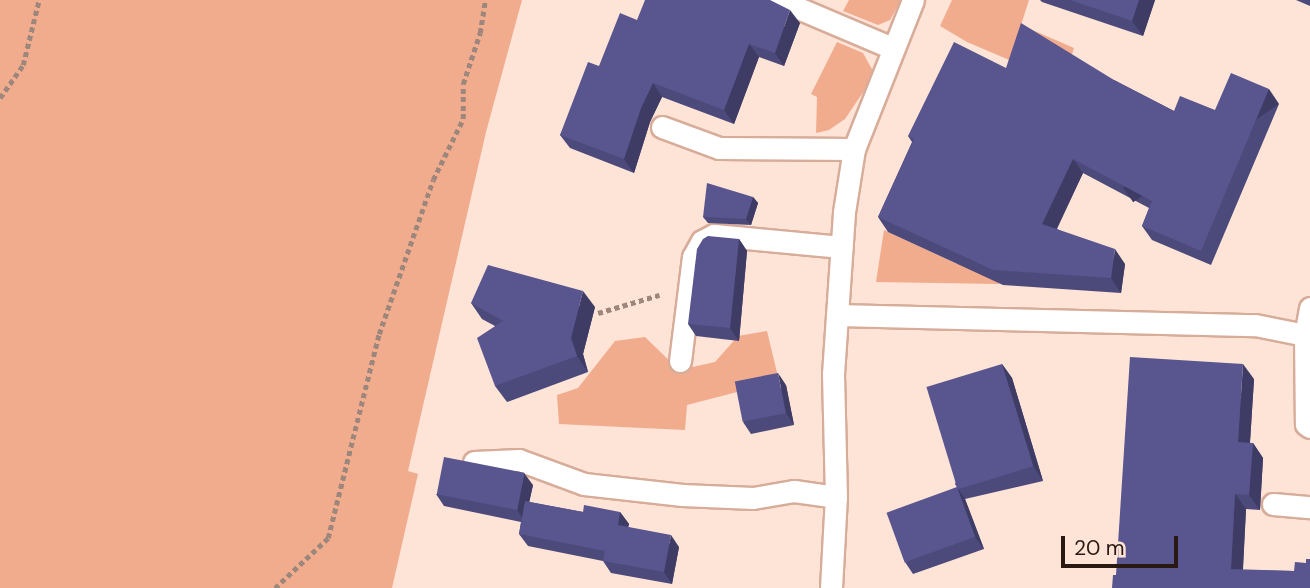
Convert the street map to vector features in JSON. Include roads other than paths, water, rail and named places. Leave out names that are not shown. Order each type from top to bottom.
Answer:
[{"type":"lane","points":[[779,0],[892,48]]},
{"type":"lane","points":[[831,588],[836,497],[833,374],[841,247],[855,149],[892,48],[913,0]]},
{"type":"lane","points":[[662,127],[719,148],[855,149]]},
{"type":"lane","points":[[680,361],[693,257],[702,241],[714,235],[841,247]]},
{"type":"lane","points":[[1310,308],[1305,335],[1306,424],[1310,427]]},
{"type":"lane","points":[[837,314],[1255,326],[1305,335]]},
{"type":"lane","points":[[474,462],[519,460],[583,484],[682,495],[753,498],[794,491],[836,497]]},
{"type":"lane","points":[[1273,504],[1310,508]]}]
